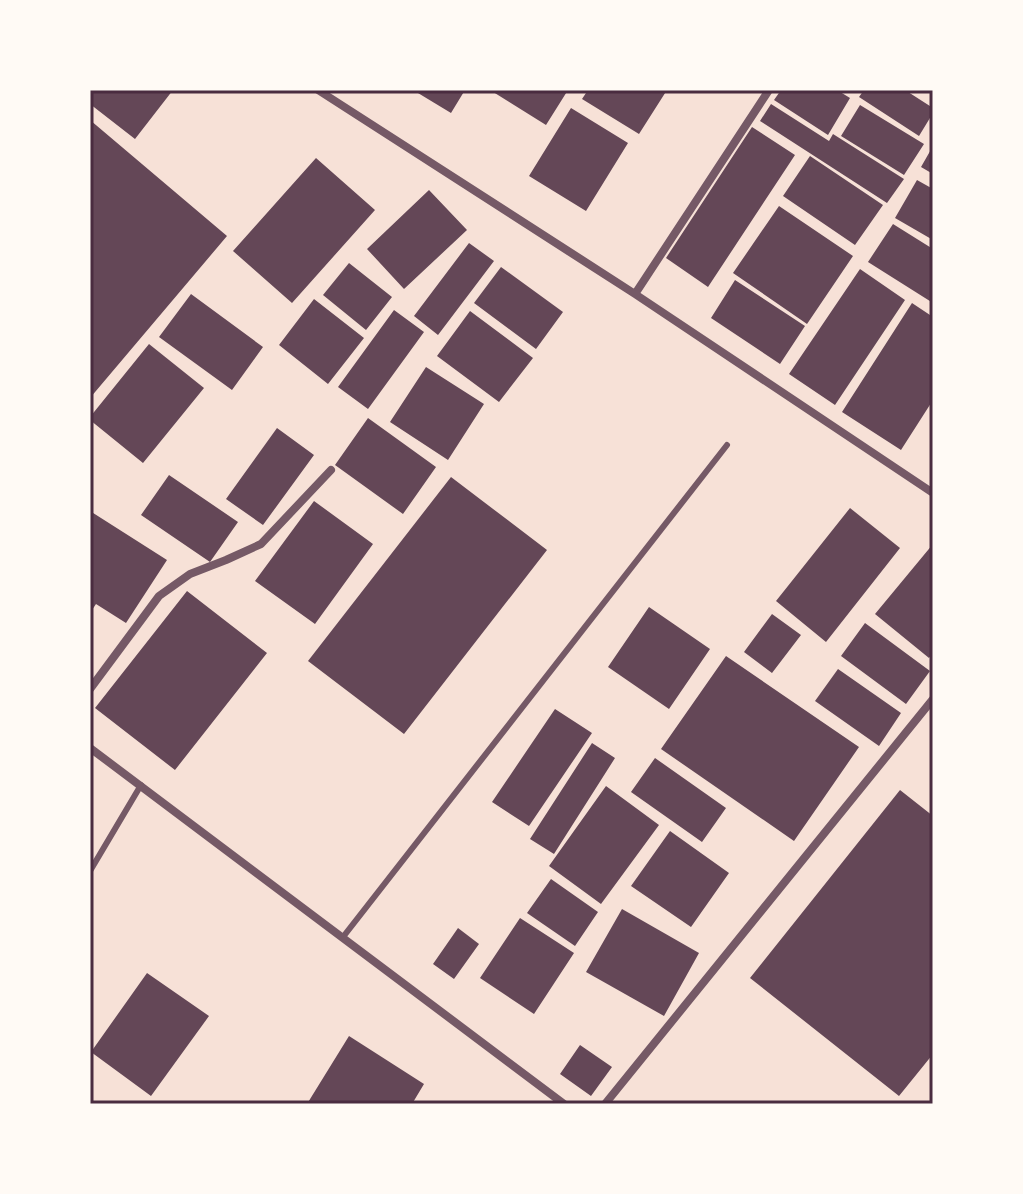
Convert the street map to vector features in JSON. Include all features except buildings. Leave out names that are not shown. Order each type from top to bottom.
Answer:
[{"type":"street","points":[[318,90],[635,294],[933,493]]},
{"type":"street","points":[[635,294],[769,90]]},
{"type":"street","points":[[90,689],[159,596],[190,574],[261,544],[331,470]]},
{"type":"street","points":[[605,1104],[933,699]]},
{"type":"street","points":[[90,748],[564,1104]]},
{"type":"lane","points":[[343,937],[727,445]]},
{"type":"lane","points":[[90,871],[141,785]]}]
